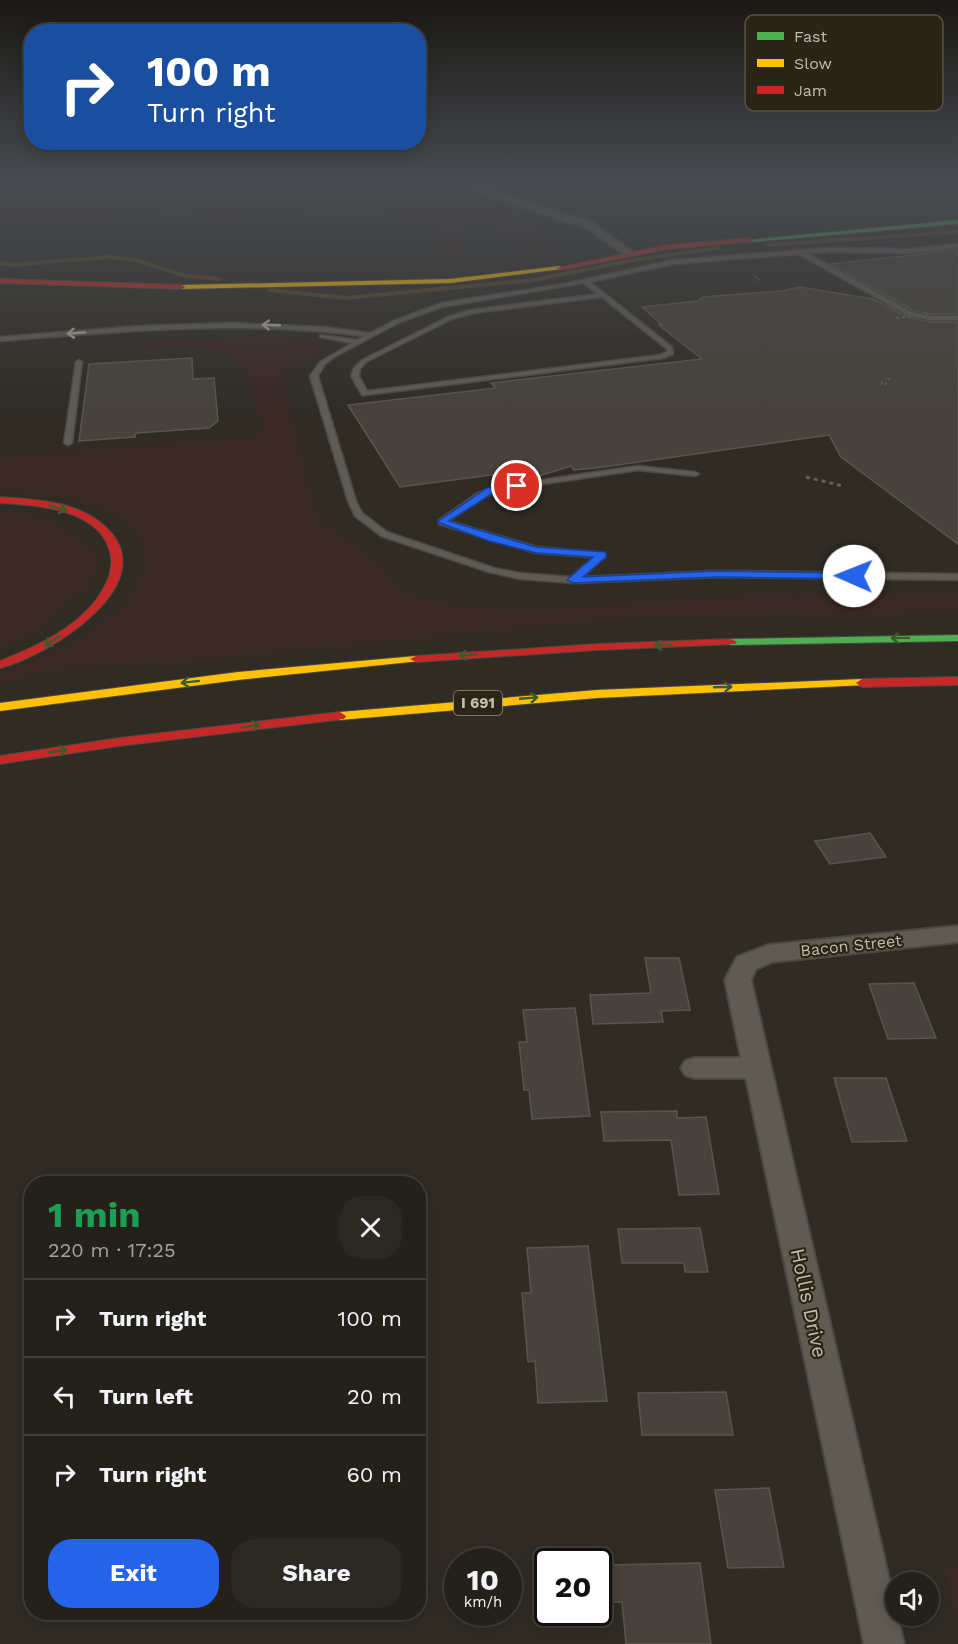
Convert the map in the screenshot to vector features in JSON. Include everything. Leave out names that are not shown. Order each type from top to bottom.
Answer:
[{"type":"main road","points":[[0,281],[172,287],[417,283],[512,276],[572,259]]},
{"type":"main road","points":[[0,500],[46,504],[92,521],[110,536],[117,555],[115,579],[107,593],[80,621],[43,647],[0,666]]},
{"type":"main road","points":[[0,707],[213,679],[421,658],[711,643],[958,638]]},
{"type":"main road","name":"I 691","points":[[0,760],[228,728],[547,697],[682,688],[958,681]]},
{"type":"street","name":"Bacon Street","points":[[746,963],[768,954],[958,934]]},
{"type":"street","name":"Hollis Drive","points":[[746,963],[738,980],[884,1644]]},
{"type":"street","points":[[695,1068],[756,1068]]},
{"type":"lane","points":[[707,259],[673,262],[586,282],[441,305],[410,315],[322,363],[314,376],[358,514],[384,534],[492,570],[520,576],[573,580],[717,574],[958,577]]},
{"type":"lane","points":[[811,259],[909,314],[930,318],[958,318]]},
{"type":"lane","points":[[586,282],[604,295],[670,348],[671,353],[661,357],[365,393],[355,375],[357,368],[364,361],[450,318],[501,306],[604,295]]},
{"type":"lane","points":[[0,339],[163,326],[231,324],[297,326],[370,335]]},
{"type":"lane","points":[[0,347],[163,334],[228,332],[307,334],[358,342]]},
{"type":"lane","points":[[68,443],[79,362]]},
{"type":"lane","points":[[573,580],[602,555],[536,550],[442,522],[481,495],[502,488],[638,468],[695,474]]},
{"type":"path","points":[[755,277],[762,282]]},
{"type":"path","points":[[896,318],[933,314]]},
{"type":"path","points":[[883,384],[887,378]]},
{"type":"path","points":[[806,477],[843,486]]},
{"type":"shaded area","points":[[454,259],[467,259],[468,263],[463,265]]},
{"type":"shaded area","points":[[264,336],[311,341],[323,348],[320,353],[283,373],[296,436],[319,521],[386,568],[388,575],[405,592],[458,606],[521,611],[744,595],[958,594],[958,612],[617,619],[191,661],[52,670],[3,684],[0,682],[0,675],[75,643],[129,601],[147,565],[138,534],[128,522],[113,513],[95,505],[54,496],[0,492],[0,457],[243,438],[264,431],[243,367],[217,349],[203,346],[133,349],[137,342]]},
{"type":"shaded area","points":[[0,513],[28,513],[59,525],[100,554],[90,591],[71,597],[44,626],[0,650]]},
{"type":"shaded area","points":[[958,1568],[958,1620],[945,1569]]},
{"type":"building","points":[[878,259],[958,259],[958,314],[930,314],[912,310],[830,264]]},
{"type":"building","points":[[800,287],[873,299],[907,317],[930,322],[958,322],[958,544],[841,457],[829,435],[596,468],[574,470],[571,466],[539,476],[506,473],[400,487],[348,405],[496,388],[491,383],[702,359],[659,325],[662,325],[642,307],[698,301],[703,297],[781,291]]},
{"type":"building","points":[[192,358],[193,379],[214,378],[218,421],[209,428],[136,433],[135,437],[79,441],[89,364]]},
{"type":"building","points":[[870,833],[886,857],[830,864],[815,841]]},
{"type":"building","points":[[645,958],[679,958],[690,1010],[661,1011],[663,1022],[593,1024],[590,995],[651,993]]},
{"type":"building","points":[[914,983],[936,1038],[888,1039],[869,984]]},
{"type":"building","points":[[575,1008],[590,1116],[532,1119],[529,1090],[524,1090],[519,1042],[527,1042],[523,1010]]},
{"type":"building","points":[[834,1078],[886,1078],[907,1141],[852,1142]]},
{"type":"building","points":[[677,1111],[677,1118],[706,1117],[719,1194],[679,1195],[671,1140],[604,1141],[601,1112]]},
{"type":"building","points":[[700,1228],[708,1272],[685,1272],[684,1263],[622,1263],[618,1229]]},
{"type":"building","points":[[588,1246],[607,1401],[538,1403],[535,1361],[528,1362],[522,1293],[531,1293],[527,1248]]},
{"type":"building","points":[[726,1392],[733,1435],[642,1435],[638,1393]]},
{"type":"building","points":[[769,1488],[784,1567],[728,1568],[715,1490]]},
{"type":"building","points":[[700,1563],[711,1644],[626,1644],[622,1602],[612,1602],[612,1565]]},
{"type":"waterway","points":[[0,263],[11,265],[88,259]]},
{"type":"waterway","points":[[124,259],[186,276],[219,279]]},
{"type":"waterway","points":[[269,290],[345,298],[533,280],[641,259]]},
{"type":"traffic: fast","points":[[731,642],[958,638]]},
{"type":"traffic: slow","points":[[182,287],[450,281],[560,268]]},
{"type":"traffic: slow","points":[[0,707],[238,676],[416,659]]},
{"type":"traffic: slow","points":[[340,716],[597,694],[862,683]]},
{"type":"traffic: jam","points":[[560,268],[608,259]]},
{"type":"traffic: jam","points":[[0,281],[182,287]]},
{"type":"traffic: jam","points":[[0,500],[41,504],[81,515],[97,524],[108,535],[114,548],[116,561],[109,589],[100,602],[78,624],[35,650],[0,665]]},
{"type":"traffic: jam","points":[[416,659],[598,647],[731,642]]},
{"type":"traffic: jam","points":[[862,683],[958,681]]},
{"type":"traffic: jam","points":[[0,760],[119,742],[340,716]]},
{"type":"route","points":[[517,486],[490,490],[442,522],[536,550],[602,555],[573,580],[717,574],[854,576]]}]
